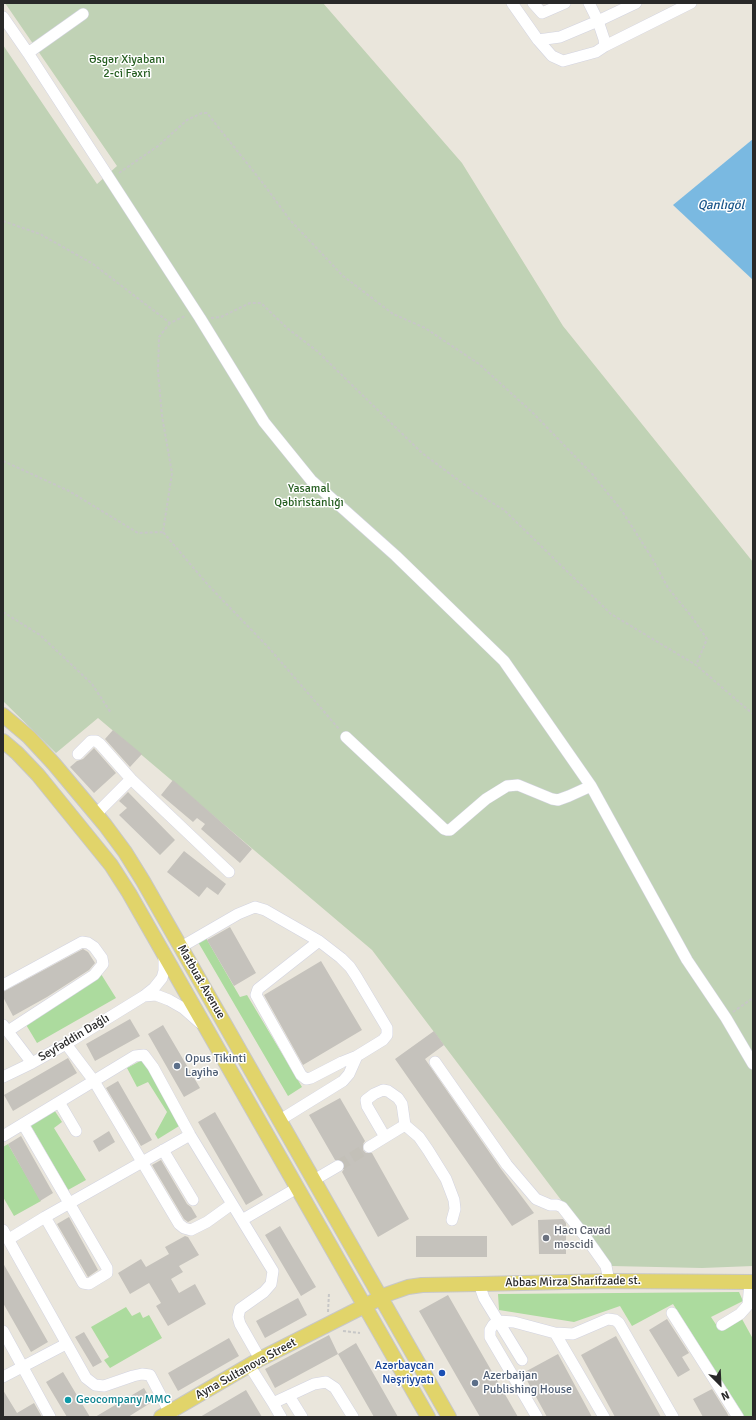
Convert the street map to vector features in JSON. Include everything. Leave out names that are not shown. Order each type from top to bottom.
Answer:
[{"type":"main road","name":"Matbuat Avenue","points":[[3,715],[29,737],[54,764],[96,814],[125,852],[367,1272],[388,1295],[391,1316],[449,1417]]},
{"type":"main road","name":"Matbuat Avenue","points":[[3,741],[17,752],[38,775],[110,866],[129,893],[428,1417]]},
{"type":"main road","name":"Abbas Mirza Sharifzade st.","points":[[364,1306],[388,1295],[416,1286],[609,1281],[752,1282]]},
{"type":"main road","name":"Ayna Sultanova Street","points":[[167,1415],[254,1362],[364,1306]]},
{"type":"street","points":[[512,3],[538,40],[552,56],[563,61],[596,52],[691,3]]},
{"type":"street","points":[[533,3],[542,13],[565,3]]},
{"type":"street","points":[[590,3],[598,21],[606,46]]},
{"type":"street","points":[[538,40],[560,37],[636,3]]},
{"type":"street","points":[[28,52],[83,14]]},
{"type":"street","points":[[3,17],[28,52],[198,314],[264,422],[311,480],[396,556],[504,661],[591,786],[687,960],[726,1018],[753,1064]]},
{"type":"street","points":[[346,737],[446,830],[450,830],[486,799],[507,786],[518,785],[558,800],[591,786]]},
{"type":"street","points":[[78,754],[91,741],[96,741],[100,744],[131,779],[229,872]]},
{"type":"street","points":[[96,814],[131,779]]},
{"type":"street","points":[[181,947],[238,914],[255,907],[265,910],[319,941],[350,967],[387,1028],[387,1035],[383,1040],[357,1056],[306,1079],[301,1075],[256,995],[258,989],[319,941]]},
{"type":"street","points":[[3,984],[82,942],[88,943],[94,947],[102,958],[103,964],[94,975],[6,1028],[32,1063]]},
{"type":"street","name":"Seyfəddin Dağlı","points":[[3,1077],[66,1044],[144,996],[154,988],[162,978],[164,971],[164,956]]},
{"type":"street","points":[[144,996],[156,995],[169,1000],[183,1008],[205,1026]]},
{"type":"street","points":[[66,1044],[94,1081],[179,1224],[184,1228],[191,1230],[207,1222],[232,1204]]},
{"type":"street","points":[[3,1136],[135,1056],[144,1055],[153,1067],[190,1135],[273,1270],[271,1284],[264,1292],[240,1309],[238,1317],[254,1362],[273,1403],[282,1417]]},
{"type":"street","points":[[280,1120],[343,1081],[349,1074],[357,1056]]},
{"type":"street","points":[[435,1062],[508,1165],[536,1199],[562,1207],[567,1213],[606,1266],[609,1281]]},
{"type":"street","points":[[385,1137],[367,1106],[366,1100],[383,1090],[388,1091],[398,1098],[402,1104],[406,1125],[424,1144],[446,1179],[454,1200],[455,1209],[452,1220]]},
{"type":"street","points":[[59,1102],[76,1131]]},
{"type":"street","points":[[23,1124],[108,1268],[107,1273],[89,1284],[83,1283],[44,1217]]},
{"type":"street","points":[[369,1147],[406,1125]]},
{"type":"street","points":[[167,1415],[150,1375],[142,1374],[133,1376],[104,1386],[95,1385],[86,1378],[6,1235],[70,1204],[190,1135]]},
{"type":"street","points":[[163,1150],[193,1200]]},
{"type":"street","points":[[314,1180],[338,1166]]},
{"type":"street","points":[[242,1220],[297,1188]]},
{"type":"street","points":[[722,1324],[740,1314],[748,1305],[752,1282]]},
{"type":"street","points":[[479,1284],[484,1298],[522,1360]]},
{"type":"street","points":[[672,1313],[738,1417]]},
{"type":"street","points":[[537,1417],[490,1337],[490,1330],[493,1325],[498,1322],[514,1322],[555,1332],[573,1334],[608,1319],[615,1320],[619,1323],[673,1417]]},
{"type":"street","points":[[3,1331],[50,1417]]},
{"type":"street","points":[[555,1332],[604,1417]]},
{"type":"street","points":[[3,1377],[66,1344]]},
{"type":"street","points":[[273,1403],[314,1384],[326,1382],[335,1388],[353,1417]]},
{"type":"street","points":[[289,1396],[302,1417]]},
{"type":"path","points":[[110,180],[158,146],[187,120],[202,113],[207,113],[290,220],[343,276],[393,314],[425,328],[479,364],[533,413],[593,475],[622,511],[652,558],[668,588],[692,617],[707,639],[696,665]]},
{"type":"path","points":[[3,221],[40,234],[93,264],[170,324]]},
{"type":"path","points":[[346,737],[269,648],[208,585],[163,532],[172,473],[162,416],[158,372],[159,337],[170,324],[198,314],[221,317],[250,303],[261,303],[287,328],[317,351],[422,453],[473,491],[504,510],[612,614],[696,665],[753,714]]},
{"type":"path","points":[[3,461],[69,491],[138,533],[163,532]]},
{"type":"path","points":[[3,612],[40,635],[92,684],[111,713]]},
{"type":"path","points":[[726,1018],[753,998]]},
{"type":"path","points":[[329,1293],[334,1322],[360,1334]]},
{"type":"green space","name":"Yasamal Qəbiristanlığı","points":[[5,3],[323,3],[462,163],[563,326],[753,562],[753,1266],[702,1268],[611,1266],[372,950],[98,718],[56,753],[3,701],[3,45],[97,184],[117,166]]},
{"type":"green space","points":[[206,938],[240,997],[247,995],[302,1087],[288,1096],[198,942]]},
{"type":"green space","points":[[101,974],[116,998],[37,1043],[22,1018]]},
{"type":"green space","points":[[146,1058],[184,1123],[158,1139],[155,1134],[167,1112],[148,1082],[137,1087],[127,1068]]},
{"type":"green space","points":[[51,1105],[62,1122],[54,1128],[86,1180],[68,1190],[27,1119]]},
{"type":"green space","points":[[8,1144],[41,1201],[14,1216],[3,1197],[3,1147]]},
{"type":"green space","points":[[739,1292],[743,1301],[711,1317],[719,1329],[742,1319],[753,1339],[753,1417],[745,1417],[673,1304],[632,1326],[620,1306],[574,1322],[499,1310],[498,1294]]},
{"type":"green space","points":[[126,1307],[132,1316],[140,1312],[143,1318],[149,1315],[162,1338],[110,1368],[104,1360],[109,1357],[91,1327]]},
{"type":"water","name":"Qanlıgöl","points":[[753,139],[753,280],[673,205]]},
{"type":"building","points":[[113,730],[142,754],[130,767],[105,739]]},
{"type":"building","points":[[94,748],[116,773],[94,793],[70,767],[77,761],[83,759]]},
{"type":"building","points":[[173,780],[252,849],[240,863],[201,829],[205,824],[197,818],[193,822],[161,795]]},
{"type":"building","points":[[128,792],[175,840],[160,855],[119,815],[127,808],[119,801]]},
{"type":"building","points":[[184,851],[226,884],[218,895],[207,887],[199,897],[167,872]]},
{"type":"building","points":[[230,927],[256,973],[234,986],[207,940]]},
{"type":"building","points":[[83,949],[88,952],[95,963],[89,970],[47,997],[13,1016],[3,997],[3,992]]},
{"type":"building","points":[[321,961],[362,1030],[303,1065],[264,995]]},
{"type":"building","points":[[130,1019],[140,1036],[95,1061],[86,1044]]},
{"type":"building","points":[[163,1025],[200,1088],[184,1097],[148,1034]]},
{"type":"building","points":[[434,1031],[444,1045],[425,1059],[501,1169],[534,1213],[512,1226],[395,1059]]},
{"type":"building","points":[[68,1058],[77,1073],[13,1111],[4,1095]]},
{"type":"building","points":[[118,1081],[152,1140],[141,1146],[106,1088]]},
{"type":"building","points":[[340,1098],[365,1141],[363,1144],[363,1150],[366,1153],[372,1153],[409,1219],[378,1237],[342,1172],[344,1169],[344,1163],[341,1160],[335,1160],[309,1115]]},
{"type":"building","points":[[215,1112],[263,1195],[246,1205],[198,1122]]},
{"type":"building","points":[[109,1131],[115,1142],[99,1152],[93,1141]]},
{"type":"building","points":[[21,1136],[53,1193],[40,1201],[8,1144]]},
{"type":"building","points":[[161,1160],[187,1204],[191,1207],[197,1217],[188,1222],[184,1219],[152,1165]]},
{"type":"building","points":[[69,1217],[98,1270],[88,1277],[57,1224]]},
{"type":"building","points":[[563,1219],[566,1223],[566,1254],[539,1254],[538,1220]]},
{"type":"building","points":[[280,1226],[316,1287],[301,1296],[265,1235]]},
{"type":"building","points":[[185,1236],[188,1237],[199,1255],[179,1266],[183,1272],[171,1279],[179,1293],[195,1284],[206,1304],[168,1326],[156,1306],[161,1303],[149,1283],[130,1294],[118,1273],[141,1259],[146,1267],[169,1254],[165,1247]]},
{"type":"building","points":[[416,1236],[487,1236],[487,1257],[416,1257]]},
{"type":"building","points":[[3,1263],[48,1342],[31,1352],[3,1303]]},
{"type":"building","points":[[448,1295],[518,1417],[480,1417],[419,1311]]},
{"type":"building","points":[[298,1298],[307,1315],[265,1338],[256,1321]]},
{"type":"building","points":[[667,1319],[689,1353],[682,1357],[690,1370],[678,1377],[649,1330]]},
{"type":"building","points":[[84,1332],[102,1362],[93,1367],[75,1337]]},
{"type":"building","points":[[329,1335],[338,1354],[275,1388],[265,1369]]},
{"type":"building","points":[[616,1336],[661,1417],[615,1417],[581,1355]]},
{"type":"building","points":[[229,1338],[239,1356],[178,1391],[168,1373]]},
{"type":"building","points":[[356,1343],[398,1417],[374,1417],[338,1354]]},
{"type":"building","points":[[558,1354],[592,1417],[547,1417],[523,1373]]},
{"type":"building","name":"Geocompany MMC","points":[[63,1372],[90,1417],[67,1417],[46,1382]]},
{"type":"building","points":[[144,1388],[152,1402],[128,1417],[95,1417]]},
{"type":"building","points":[[712,1389],[729,1417],[703,1417],[693,1399]]},
{"type":"building","points":[[3,1390],[17,1413],[34,1403],[42,1417],[3,1417]]},
{"type":"building","points":[[246,1390],[262,1417],[200,1417]]},
{"type":"tunnel","points":[[338,1166],[369,1147]]},
{"type":"place","name":"Opus Tikinti Layihə","points":[[177,1066]]},
{"type":"place","name":"Hacı Cavad məscidi","points":[[546,1238]]},
{"type":"place","name":"Azərbaycan Nəşriyyatı","points":[[442,1373]]},
{"type":"place","name":"Azerbaijan Publishing House","points":[[475,1383]]},
{"type":"place","name":"Geocompany MMC","points":[[68,1400]]},
{"type":"park label","name":"Əsgər Xiyabanı 2-ci Fəxri","points":[[127,67]]}]
